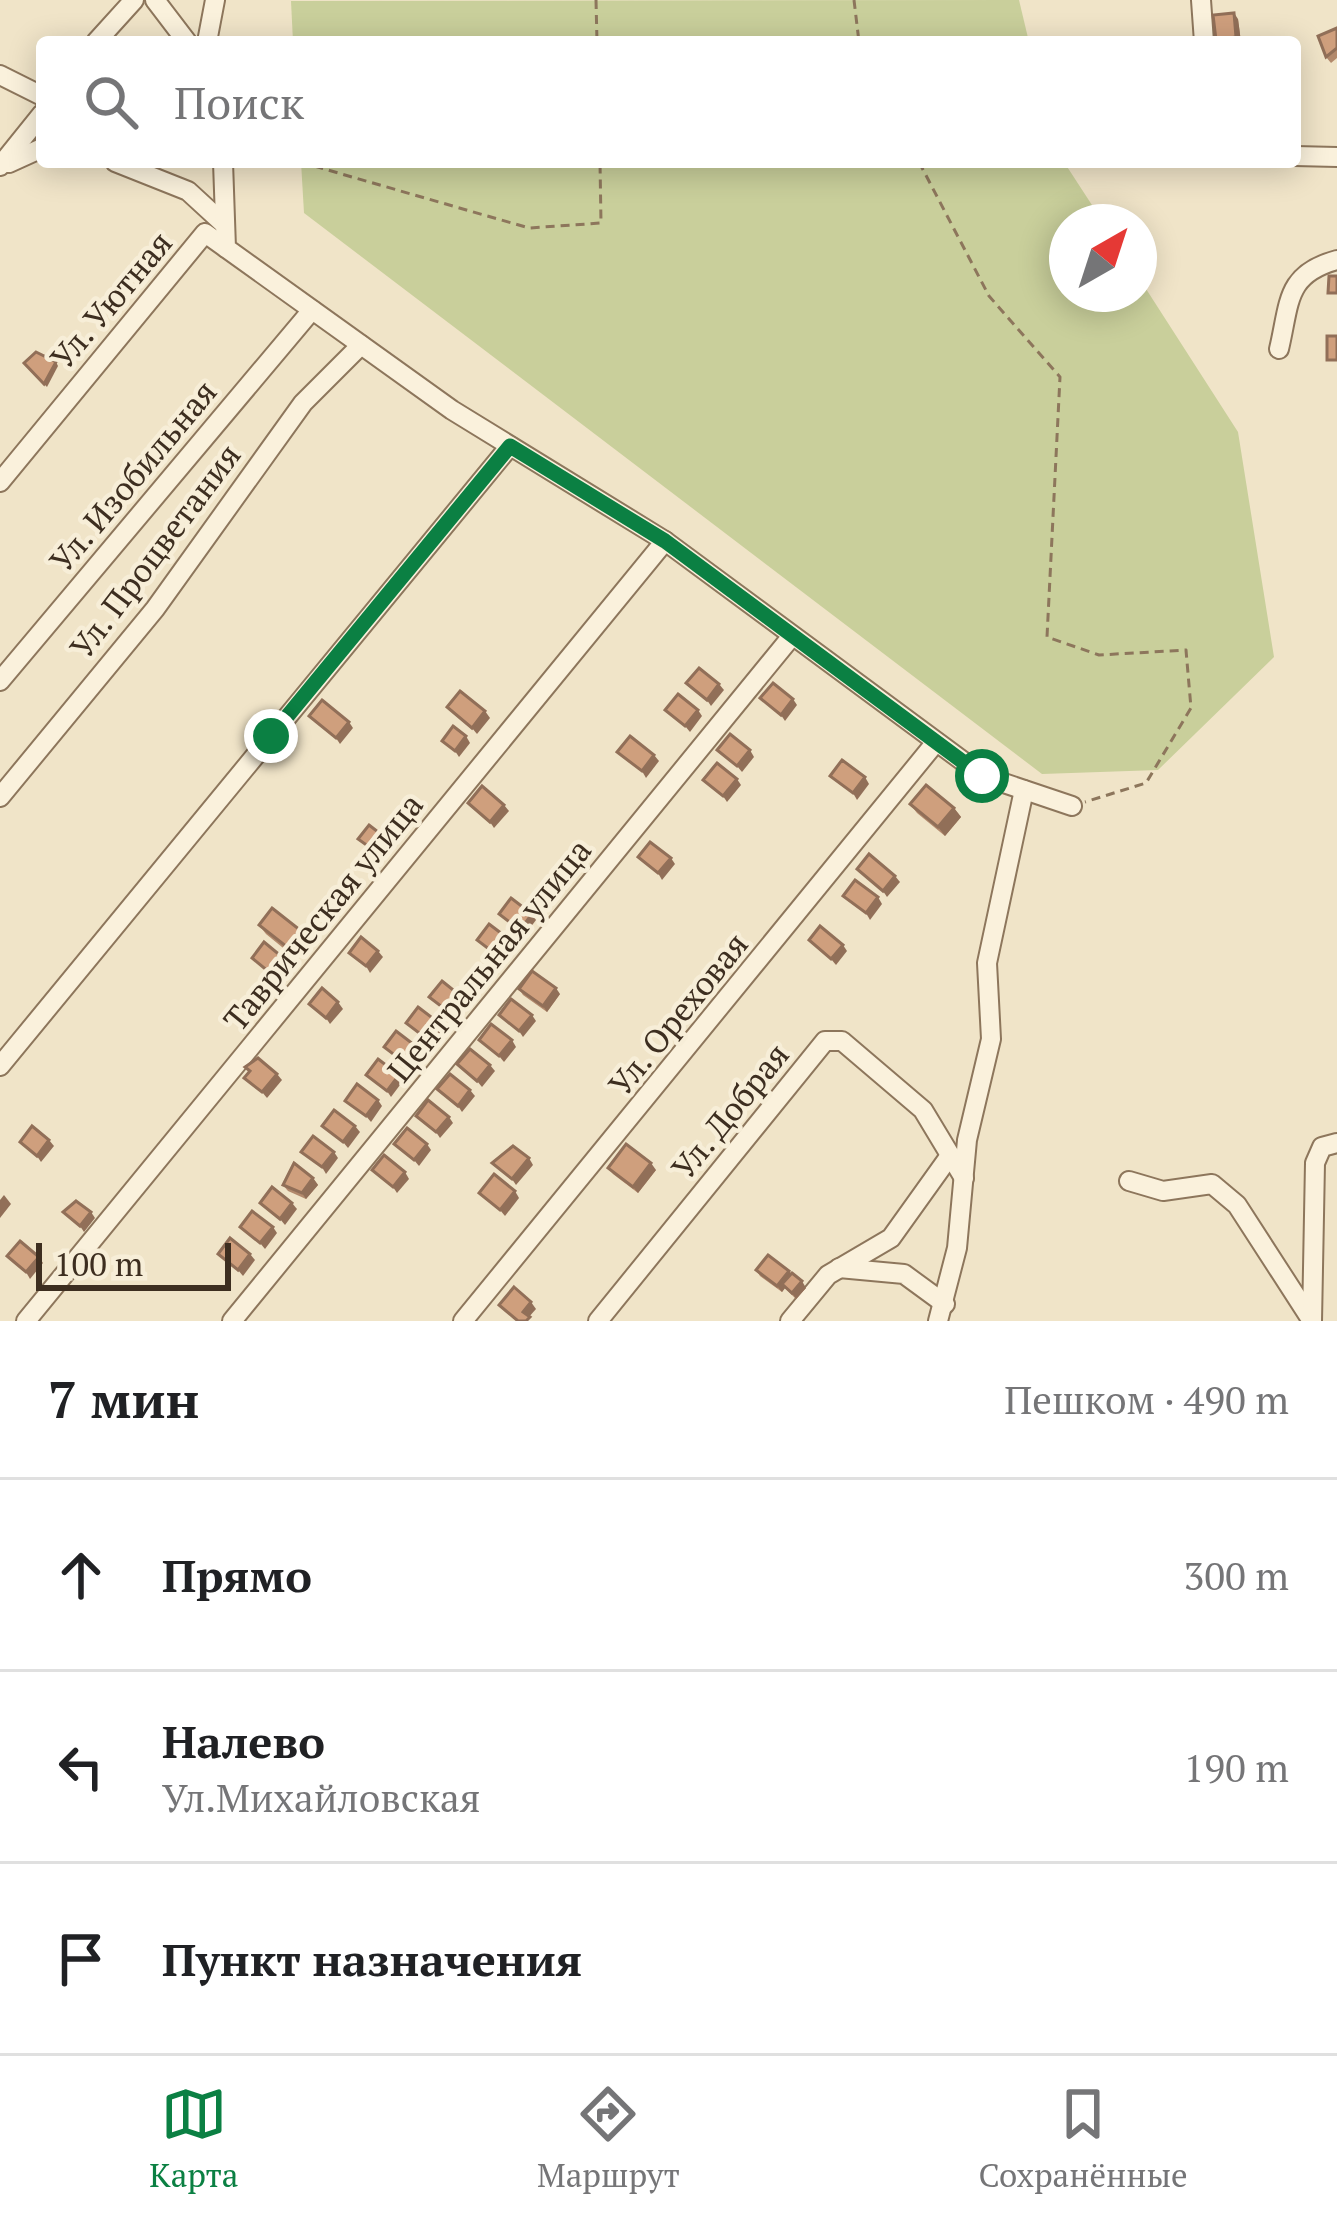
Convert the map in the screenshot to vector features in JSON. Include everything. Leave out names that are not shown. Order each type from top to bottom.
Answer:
[{"type":"street","points":[[101,36],[134,0]]},
{"type":"street","points":[[155,0],[182,36]]},
{"type":"street","points":[[208,36],[215,0]]},
{"type":"street","points":[[1201,0],[1204,36]]},
{"type":"street","points":[[0,75],[36,93]]},
{"type":"street","points":[[0,167],[36,122]]},
{"type":"street","points":[[0,167],[36,151]]},
{"type":"street","points":[[1301,156],[1337,157]]},
{"type":"street","points":[[131,168],[188,190],[225,224]]},
{"type":"street","points":[[224,168],[226,248],[510,446],[665,541],[982,776],[1072,806]]},
{"type":"street","name":"Ул. Уютная","points":[[0,482],[205,233],[226,248]]},
{"type":"street","points":[[1279,349],[1296,282],[1313,266],[1337,260]]},
{"type":"street","name":"Ул. Изобильная","points":[[0,681],[312,310]]},
{"type":"street","name":"Ул. Процветания","points":[[0,797],[155,609],[303,403],[361,345]]},
{"type":"street","points":[[0,1066],[510,446]]},
{"type":"street","name":"Таврическая улица","points":[[26,1321],[665,541]]},
{"type":"street","name":"Центральная улица","points":[[232,1321],[792,636]]},
{"type":"street","name":"Ул. Ореховая","points":[[463,1321],[936,742]]},
{"type":"street","points":[[941,1312],[991,1039],[987,963],[1024,790]]},
{"type":"street","name":"Ул. Добрая","points":[[598,1321],[825,1041],[842,1041],[899,1087],[923,1111],[964,1178]]},
{"type":"street","points":[[1312,1321],[1315,1163],[1322,1148],[1337,1143]]},
{"type":"street","points":[[790,1321],[834,1271],[891,1238],[950,1156]]},
{"type":"street","points":[[1129,1181],[1163,1191],[1211,1184],[1237,1205],[1312,1321]]},
{"type":"street","points":[[834,1271],[904,1274],[941,1312]]},
{"type":"path","points":[[596,0],[597,36]]},
{"type":"path","points":[[854,0],[859,36]]},
{"type":"path","points":[[321,168],[529,227],[601,223],[600,168]]},
{"type":"path","points":[[922,168],[989,296],[1060,377],[1047,638],[1099,655],[1186,650],[1191,707],[1146,784],[1072,806]]},
{"type":"green space","points":[[1019,0],[1028,36],[293,36],[291,1]]},
{"type":"green space","points":[[301,168],[1068,168],[1091,204],[1049,204],[1049,312],[1157,312],[1157,306],[1238,432],[1274,657],[1158,770],[1042,774],[304,213]]},
{"type":"building","points":[[1234,13],[1236,36],[1216,36],[1213,15]]},
{"type":"building","points":[[1337,28],[1337,48],[1326,57],[1318,36]]},
{"type":"building","points":[[1329,276],[1337,276],[1337,293],[1328,293]]},
{"type":"building","points":[[1327,336],[1337,336],[1337,360],[1327,360]]},
{"type":"building","points":[[36,352],[56,362],[44,384],[24,363]]},
{"type":"building","points":[[699,668],[719,684],[707,700],[686,683]]},
{"type":"building","points":[[773,683],[793,699],[781,715],[760,698]]},
{"type":"building","points":[[460,691],[485,711],[472,728],[447,707]]},
{"type":"building","points":[[678,694],[698,710],[685,726],[665,710]]},
{"type":"building","points":[[322,700],[349,722],[336,738],[309,716]]},
{"type":"building","points":[[453,726],[466,736],[455,751],[442,741]]},
{"type":"building","points":[[730,734],[750,750],[737,766],[717,750]]},
{"type":"building","points":[[630,736],[654,755],[642,771],[617,752]]},
{"type":"building","points":[[842,760],[865,777],[853,793],[830,776]]},
{"type":"building","points":[[717,763],[737,779],[723,796],[703,780]]},
{"type":"building","points":[[926,785],[954,808],[938,827],[910,804]]},
{"type":"building","points":[[482,786],[504,805],[490,822],[468,803]]},
{"type":"building","points":[[369,825],[382,835],[372,849],[358,839]]},
{"type":"building","points":[[650,842],[671,858],[658,873],[638,857]]},
{"type":"building","points":[[869,854],[895,876],[883,891],[857,869]]},
{"type":"building","points":[[855,880],[878,897],[866,913],[843,896]]},
{"type":"building","points":[[511,898],[532,914],[520,930],[499,914]]},
{"type":"building","points":[[272,908],[300,930],[287,947],[259,925]]},
{"type":"building","points":[[489,924],[510,940],[498,956],[477,940]]},
{"type":"building","points":[[820,926],[843,945],[831,959],[809,940]]},
{"type":"building","points":[[361,937],[378,951],[366,966],[349,953]]},
{"type":"building","points":[[264,942],[281,956],[269,972],[252,958]]},
{"type":"building","points":[[532,971],[556,988],[543,1006],[519,989]]},
{"type":"building","points":[[442,981],[462,997],[450,1013],[429,997]]},
{"type":"building","points":[[322,988],[338,1002],[326,1018],[309,1004]]},
{"type":"building","points":[[511,999],[532,1015],[519,1031],[499,1015]]},
{"type":"building","points":[[418,1007],[439,1023],[427,1039],[406,1023]]},
{"type":"building","points":[[491,1024],[512,1040],[499,1056],[479,1040]]},
{"type":"building","points":[[396,1031],[417,1047],[405,1063],[384,1047]]},
{"type":"building","points":[[470,1049],[490,1065],[477,1081],[457,1064]]},
{"type":"building","points":[[258,1058],[277,1074],[262,1092],[244,1078],[250,1071],[245,1067]]},
{"type":"building","points":[[378,1059],[399,1075],[387,1091],[366,1075]]},
{"type":"building","points":[[450,1074],[470,1090],[458,1106],[437,1089]]},
{"type":"building","points":[[357,1084],[378,1100],[366,1116],[345,1101]]},
{"type":"building","points":[[428,1100],[449,1117],[436,1132],[416,1116]]},
{"type":"building","points":[[334,1110],[355,1126],[343,1142],[322,1126]]},
{"type":"building","points":[[32,1126],[49,1140],[37,1156],[20,1142]]},
{"type":"building","points":[[407,1128],[427,1144],[414,1160],[394,1144]]},
{"type":"building","points":[[313,1136],[334,1152],[322,1167],[301,1152]]},
{"type":"building","points":[[626,1144],[651,1163],[633,1187],[608,1168]]},
{"type":"building","points":[[513,1146],[529,1158],[512,1179],[492,1163]]},
{"type":"building","points":[[384,1155],[405,1172],[393,1187],[372,1170]]},
{"type":"building","points":[[294,1163],[313,1178],[302,1193],[283,1185]]},
{"type":"building","points":[[494,1174],[515,1191],[500,1210],[479,1193]]},
{"type":"building","points":[[272,1187],[292,1203],[280,1219],[260,1203]]},
{"type":"building","points":[[76,1201],[91,1212],[80,1226],[63,1212]]},
{"type":"building","points":[[252,1211],[273,1227],[260,1243],[240,1227]]},
{"type":"building","points":[[230,1238],[250,1254],[238,1270],[218,1254]]},
{"type":"building","points":[[20,1241],[39,1257],[26,1272],[7,1256]]},
{"type":"building","points":[[768,1255],[789,1271],[777,1286],[756,1270]]},
{"type":"building","points":[[792,1273],[802,1281],[792,1293],[782,1284]]},
{"type":"building","points":[[514,1287],[531,1302],[523,1312],[530,1317],[526,1321],[518,1321],[499,1305]]},
{"type":"route","points":[[271,736],[510,446],[665,541],[982,776]]}]
